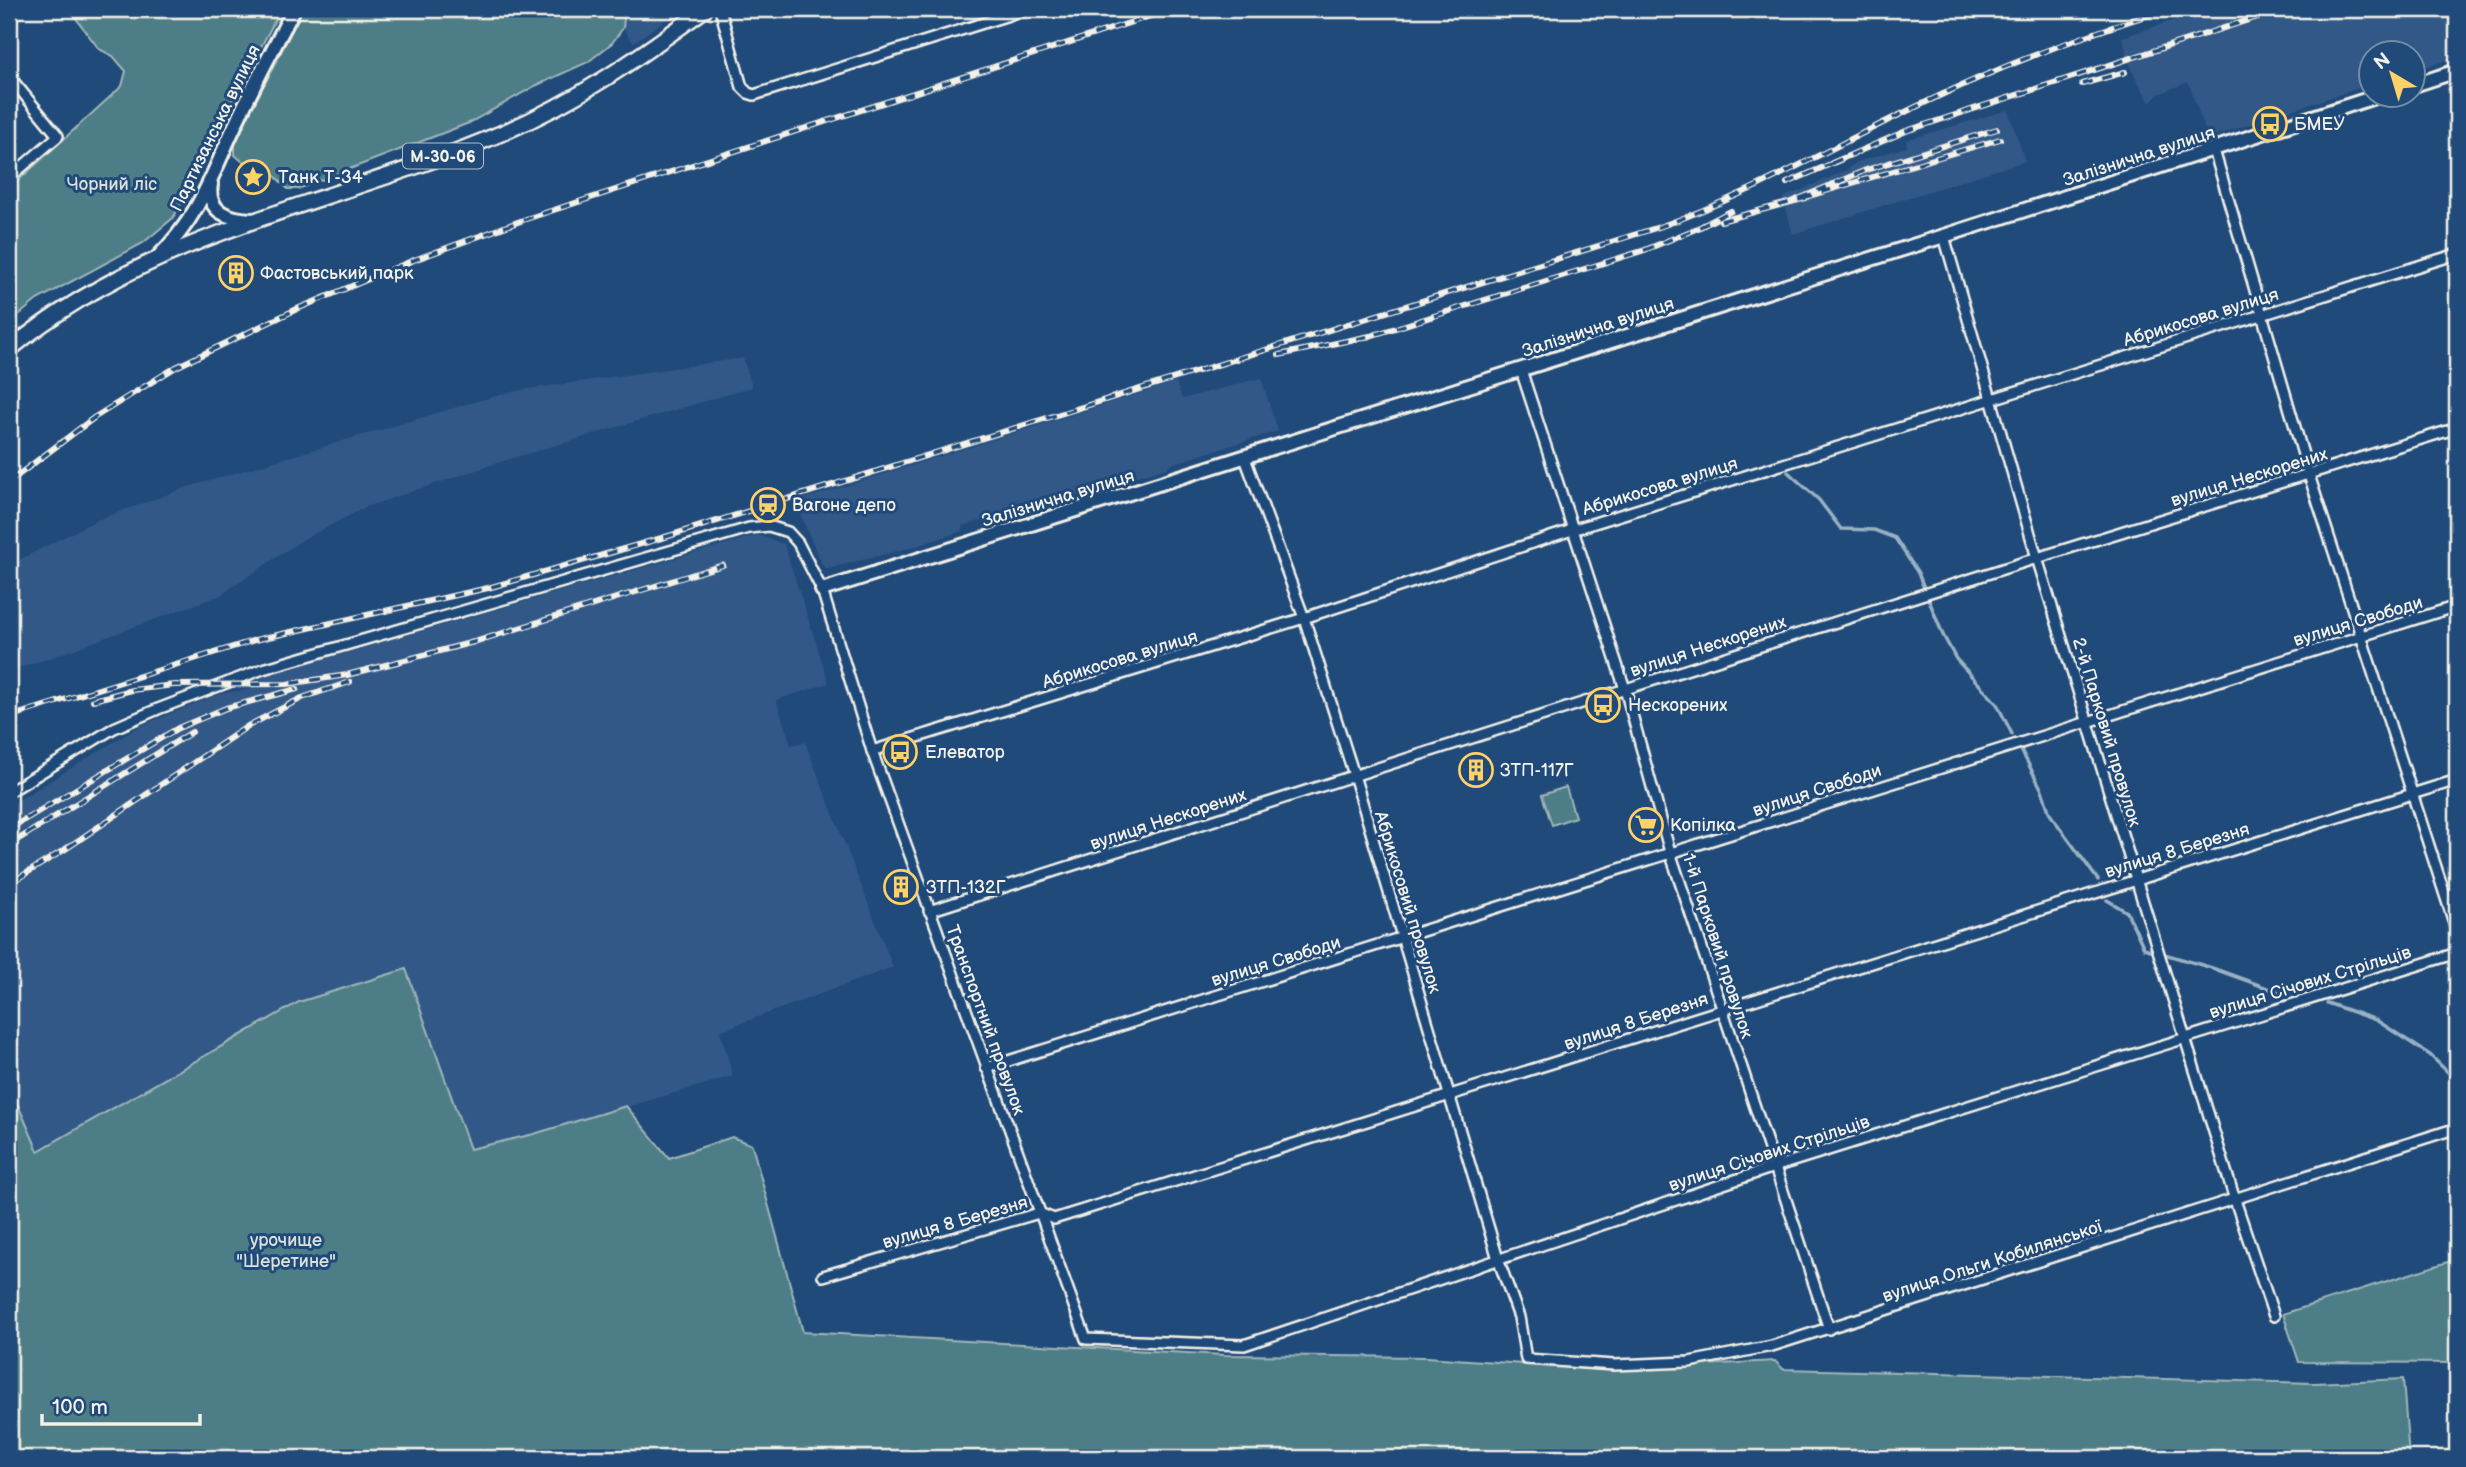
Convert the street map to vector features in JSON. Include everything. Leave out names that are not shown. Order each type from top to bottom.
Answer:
[{"type":"main road","name":"М-30-06","points":[[14,345],[69,305],[158,257],[459,150],[541,116],[612,76],[705,9]]},
{"type":"street","name":"Партизанська вулиця","points":[[158,257],[173,243],[196,211],[238,118],[293,9]]},
{"type":"street","points":[[720,9],[742,87],[754,95],[1028,9]]},
{"type":"street","points":[[2428,80],[2457,71]]},
{"type":"street","points":[[9,76],[58,136],[9,178]]},
{"type":"street","name":"Залізнична вулиця","points":[[822,590],[2358,103]]},
{"type":"street","points":[[2214,150],[2309,475],[2457,932]]},
{"type":"street","points":[[212,177],[210,190],[215,208],[233,219],[257,220]]},
{"type":"street","name":"2-й Парковий провулок","points":[[1944,236],[2037,558],[2235,1200],[2274,1315]]},
{"type":"street","name":"Абрикосова вулиця","points":[[872,751],[1304,618],[1572,530],[2457,254]]},
{"type":"street","points":[[9,328],[14,345]]},
{"type":"street","name":"1-й Парковий провулок","points":[[1521,370],[1625,689],[1671,852],[1829,1329]]},
{"type":"street","name":"вулиця Нескорених","points":[[929,911],[2037,558],[2457,428]]},
{"type":"street","name":"Абрикосовий провулок","points":[[1245,457],[1304,618],[1354,775],[1498,1259],[1518,1317],[1526,1359]]},
{"type":"street","name":"Транспортний провулок","points":[[9,792],[114,729],[158,709],[264,669],[749,528],[769,526],[788,532],[798,543],[822,590],[872,751],[1086,1339]]},
{"type":"street","name":"вулиця Свободи","points":[[986,1068],[2457,606]]},
{"type":"street","name":"вулиця 8 Березня","points":[[823,1276],[1039,1213],[1054,1219],[1450,1098],[2136,879],[2457,780]]},
{"type":"street","name":"вулиця Січових Стрільців","points":[[1086,1339],[1244,1345],[1774,1167],[2457,953]]},
{"type":"street","name":"вулиця Ольги Кобилянської","points":[[1526,1359],[1614,1365],[1689,1362],[1772,1346],[2457,1128]]},
{"type":"shaded area","points":[[625,9],[681,9],[633,43],[623,28]]},
{"type":"shaded area","points":[[2210,9],[2457,9],[2457,57],[2428,66],[2428,38],[2358,38],[2358,88],[2208,138],[2188,82],[2159,94],[2150,103],[2132,71],[2122,37]]},
{"type":"shaded area","points":[[2008,110],[2025,161],[1793,234],[1783,198],[1847,170],[1857,162],[1907,147],[1906,140]]},
{"type":"shaded area","points":[[743,358],[752,387],[497,463],[366,507],[302,540],[221,595],[47,659],[15,669],[12,661],[9,662],[9,565],[97,520],[188,487],[515,391]]},
{"type":"shaded area","points":[[1261,378],[1278,431],[1168,465],[1168,468],[1093,487],[1079,495],[962,526],[962,531],[917,546],[827,569],[822,564],[795,502],[1176,382],[1182,399]]},
{"type":"shaded area","points":[[757,535],[784,544],[829,683],[776,700],[791,745],[805,742],[893,967],[720,1031],[733,1076],[534,1134],[469,1149],[299,1002],[37,1152],[9,1084],[9,806],[140,726],[219,694],[257,688],[261,677]]},
{"type":"green space","name":"Чорний ліс","points":[[69,9],[281,9],[173,218],[143,243],[37,300],[9,323],[9,189],[122,86],[126,71],[113,56],[99,49]]},
{"type":"green space","points":[[303,9],[625,9],[623,28],[612,43],[588,62],[535,86],[469,123],[298,189],[288,189],[269,170],[242,161],[235,155],[235,145]]},
{"type":"green space","points":[[1566,787],[1575,817],[1552,825],[1542,795]]},
{"type":"green space","name":"урочище \"Шеретине\"","points":[[406,969],[470,1149],[534,1134],[626,1106],[669,1158],[732,1137],[752,1145],[803,1332],[1224,1355],[1427,1357],[1606,1370],[1775,1361],[1783,1369],[2314,1383],[2403,1379],[2409,1458],[9,1458],[9,1084],[38,1151],[299,1002]]},
{"type":"green space","points":[[2457,1259],[2457,1363],[2299,1362],[2283,1314]]},
{"type":"waterway","points":[[1788,472],[1819,500],[1841,529],[1874,530],[1895,538],[1918,573],[1943,635],[1956,659],[1997,704],[2012,734]]},
{"type":"waterway","points":[[2021,750],[2042,790],[2050,814],[2098,880]]},
{"type":"waterway","points":[[2107,900],[2127,912],[2144,948],[2212,968],[2281,993],[2315,986]]},
{"type":"waterway","points":[[2327,1003],[2376,1020],[2430,1055],[2457,1081]]},
{"type":"railway","points":[[9,482],[95,417],[176,367],[297,309],[414,260],[526,219],[1172,9]]},
{"type":"railway","points":[[9,717],[255,640],[488,588],[672,535],[1659,227],[1759,185],[2011,64],[2168,9]]},
{"type":"railway","points":[[1832,163],[1906,131],[2267,14]]},
{"type":"railway","points":[[2082,84],[2125,72]]},
{"type":"railway","points":[[1997,129],[1866,170],[1796,200],[2000,139]]},
{"type":"railway","points":[[1787,183],[1842,159]]},
{"type":"railway","points":[[1721,221],[1806,198]]},
{"type":"railway","points":[[1279,355],[1370,336],[1645,250],[1731,211]]},
{"type":"railway","points":[[93,700],[132,690],[174,685],[287,684],[347,675],[474,642],[723,565]]},
{"type":"railway","points":[[17,879],[248,726],[302,698],[350,682]]},
{"type":"railway","points":[[9,829],[178,728],[226,708],[297,689]]},
{"type":"railway","points":[[9,845],[192,732]]},
{"type":"place","name":"БМЕУ","points":[[2270,124]]},
{"type":"place","name":"Танк Т-34","points":[[253,177]]},
{"type":"place","name":"Фастовський парк","points":[[236,273]]},
{"type":"place","name":"Вагоне депо","points":[[768,505]]},
{"type":"place","name":"Нескорених","points":[[1603,705]]},
{"type":"place","name":"Елеватор","points":[[900,752]]},
{"type":"place","name":"ЗТП-117Г","points":[[1476,770]]},
{"type":"place","name":"Копілка","points":[[1646,825]]},
{"type":"place","name":"ЗТП-132Г","points":[[901,887]]}]
